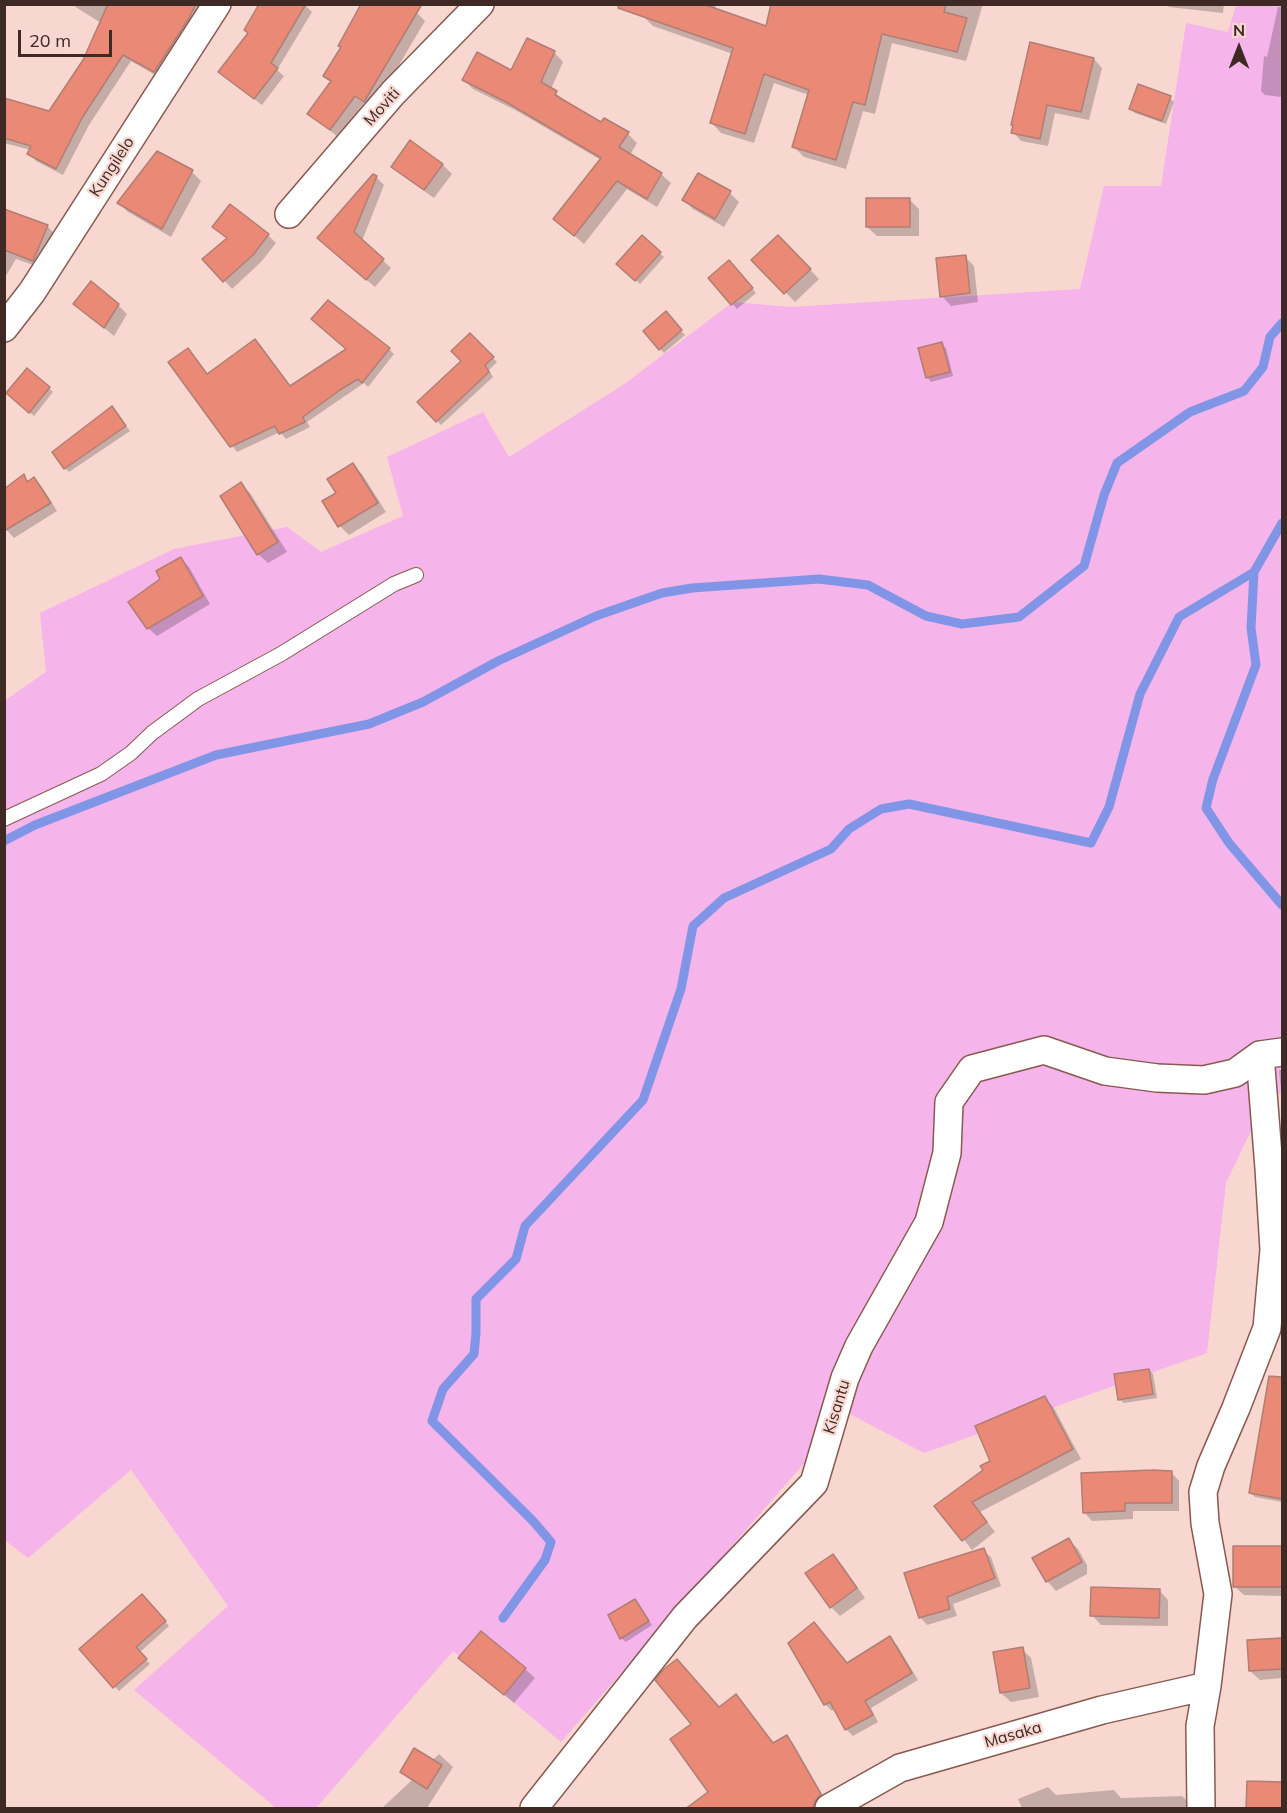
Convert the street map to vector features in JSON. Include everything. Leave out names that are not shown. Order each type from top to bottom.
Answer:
[{"type":"street","name":"Kungilelo","points":[[4,328],[32,292],[217,4]]},
{"type":"street","name":"Moviti","points":[[289,214],[393,93],[480,4]]},
{"type":"street","name":"Kisantu","points":[[534,1809],[685,1617],[814,1483],[845,1378],[859,1346],[929,1222],[947,1153],[949,1102],[972,1069],[1044,1050],[1105,1071],[1156,1078],[1204,1080],[1235,1073],[1271,1054]]},
{"type":"street","points":[[1201,1809],[1200,1726],[1218,1594],[1205,1523],[1203,1492],[1211,1466],[1267,1328],[1274,1250],[1268,1144],[1271,1054]]},
{"type":"street","name":"Masaka","points":[[829,1809],[900,1768],[1102,1710],[1207,1686]]},
{"type":"lane","points":[[4,819],[101,774],[198,699],[281,654],[394,584],[416,575]]},
{"type":"shaded area","points":[[1236,5],[1282,5],[1282,1094],[1268,1095],[1226,1183],[1207,1353],[924,1453],[848,1413],[561,1742],[453,1651],[316,1808],[276,1808],[134,1690],[228,1606],[131,1470],[28,1558],[5,1540],[4,701],[46,672],[40,613],[174,549],[287,527],[321,552],[403,516],[387,457],[483,412],[509,457],[623,385],[733,302],[791,307],[1080,289],[1104,186],[1161,186],[1186,23],[1228,32]]},
{"type":"building","points":[[108,4],[196,4],[154,72],[123,55],[82,118],[56,169],[27,154],[31,146],[4,138],[4,98],[49,111],[83,60]]},
{"type":"building","points":[[259,4],[306,4],[271,63],[278,68],[254,99],[218,72],[248,33],[244,30]]},
{"type":"building","points":[[361,4],[422,4],[364,102],[355,96],[330,130],[307,114],[331,81],[323,76],[341,47],[338,46]]},
{"type":"building","points":[[619,4],[703,4],[766,26],[771,4],[946,4],[944,12],[967,18],[957,52],[882,34],[865,105],[853,102],[836,160],[792,147],[809,90],[764,74],[745,134],[710,123],[733,48],[618,8]]},
{"type":"building","points":[[527,38],[555,51],[541,82],[557,91],[555,95],[601,122],[604,118],[629,132],[619,147],[662,173],[647,199],[617,181],[574,236],[553,219],[601,158],[506,102],[462,80],[477,52],[511,70]]},
{"type":"building","points":[[1030,42],[1094,58],[1081,112],[1047,105],[1040,139],[1011,133]]},
{"type":"building","points":[[1138,84],[1171,96],[1162,121],[1129,109]]},
{"type":"building","points":[[410,140],[443,164],[424,190],[391,167]]},
{"type":"building","points":[[157,151],[193,170],[162,229],[117,203]]},
{"type":"building","points":[[698,173],[731,191],[715,219],[682,200]]},
{"type":"building","points":[[373,174],[377,176],[354,232],[384,259],[366,280],[317,238]]},
{"type":"building","points":[[866,198],[910,198],[910,227],[866,227]]},
{"type":"building","points":[[230,204],[269,234],[253,255],[223,282],[202,259],[227,238],[212,227]]},
{"type":"building","points":[[4,209],[48,225],[33,261],[4,250]]},
{"type":"building","points":[[642,235],[661,252],[635,281],[616,264]]},
{"type":"building","points":[[778,235],[811,269],[784,294],[751,260]]},
{"type":"building","points":[[966,255],[970,293],[940,297],[936,258]]},
{"type":"building","points":[[729,260],[753,288],[731,305],[708,278]]},
{"type":"building","points":[[91,281],[119,304],[104,328],[73,304]]},
{"type":"building","points":[[328,300],[390,348],[362,383],[358,379],[340,390],[303,417],[305,422],[279,434],[275,426],[230,447],[168,362],[188,348],[207,374],[255,339],[290,386],[346,349],[311,319]]},
{"type":"building","points":[[666,311],[682,330],[659,350],[643,331]]},
{"type":"building","points":[[470,333],[494,357],[485,365],[489,372],[436,422],[417,402],[461,361],[451,351]]},
{"type":"building","points":[[942,342],[950,372],[926,378],[918,348]]},
{"type":"building","points":[[27,368],[50,387],[29,413],[6,393]]},
{"type":"building","points":[[112,406],[126,426],[64,469],[52,452]]},
{"type":"building","points":[[353,463],[378,503],[338,527],[322,501],[336,493],[327,479]]},
{"type":"building","points":[[24,474],[27,482],[34,477],[51,503],[4,531],[4,489]]},
{"type":"building","points":[[241,482],[278,542],[257,555],[220,496]]},
{"type":"building","points":[[181,557],[203,596],[147,629],[128,602],[160,579],[156,571]]},
{"type":"building","points":[[1149,1369],[1153,1394],[1118,1400],[1114,1374]]},
{"type":"building","points":[[1269,1376],[1282,1377],[1282,1499],[1249,1493]]},
{"type":"building","points":[[1045,1396],[1073,1449],[972,1502],[987,1522],[962,1541],[934,1506],[983,1470],[980,1466],[990,1461],[975,1426]]},
{"type":"building","points":[[1172,1471],[1172,1503],[1125,1503],[1125,1511],[1083,1513],[1081,1473]]},
{"type":"building","points":[[1069,1538],[1082,1562],[1046,1582],[1032,1558]]},
{"type":"building","points":[[1233,1546],[1282,1546],[1282,1587],[1233,1587]]},
{"type":"building","points":[[984,1548],[995,1578],[947,1597],[950,1609],[919,1618],[904,1573]]},
{"type":"building","points":[[833,1554],[857,1588],[830,1608],[805,1573]]},
{"type":"building","points":[[1091,1587],[1160,1589],[1159,1618],[1090,1616]]},
{"type":"building","points":[[142,1594],[166,1621],[136,1647],[147,1659],[113,1688],[79,1649]]},
{"type":"building","points":[[635,1599],[649,1621],[620,1639],[608,1615]]},
{"type":"building","points":[[814,1622],[847,1663],[890,1636],[912,1673],[865,1701],[873,1715],[845,1730],[830,1702],[824,1705],[788,1643]]},
{"type":"building","points":[[481,1631],[526,1668],[504,1695],[458,1658]]},
{"type":"building","points":[[1282,1638],[1282,1669],[1249,1671],[1247,1640]]},
{"type":"building","points":[[1023,1647],[1030,1688],[1000,1693],[993,1652]]},
{"type":"building","points":[[677,1659],[719,1707],[736,1694],[773,1743],[787,1735],[821,1794],[815,1801],[813,1809],[685,1809],[708,1792],[670,1739],[691,1724],[655,1680]]},
{"type":"building","points":[[414,1748],[442,1765],[427,1789],[400,1772]]},
{"type":"building","points":[[1247,1781],[1282,1782],[1282,1809],[1246,1809]]},
{"type":"waterway","points":[[4,841],[35,825],[216,755],[369,724],[423,702],[498,661],[596,616],[662,593],[692,588],[819,579],[868,585],[926,616],[962,624],[1019,617],[1084,566],[1104,495],[1117,463],[1190,412],[1244,391],[1263,367],[1270,337],[1282,323]]},
{"type":"waterway","points":[[503,1618],[545,1560],[551,1542],[533,1521],[432,1421],[443,1389],[474,1354],[476,1299],[516,1259],[525,1226],[643,1100],[681,989],[693,926],[724,898],[831,849],[849,829],[881,809],[909,804],[1091,843],[1109,807],[1140,694],[1179,617],[1254,572],[1282,523]]},
{"type":"waterway","points":[[1254,572],[1251,628],[1256,665],[1213,779],[1206,808],[1229,843],[1282,905]]}]
